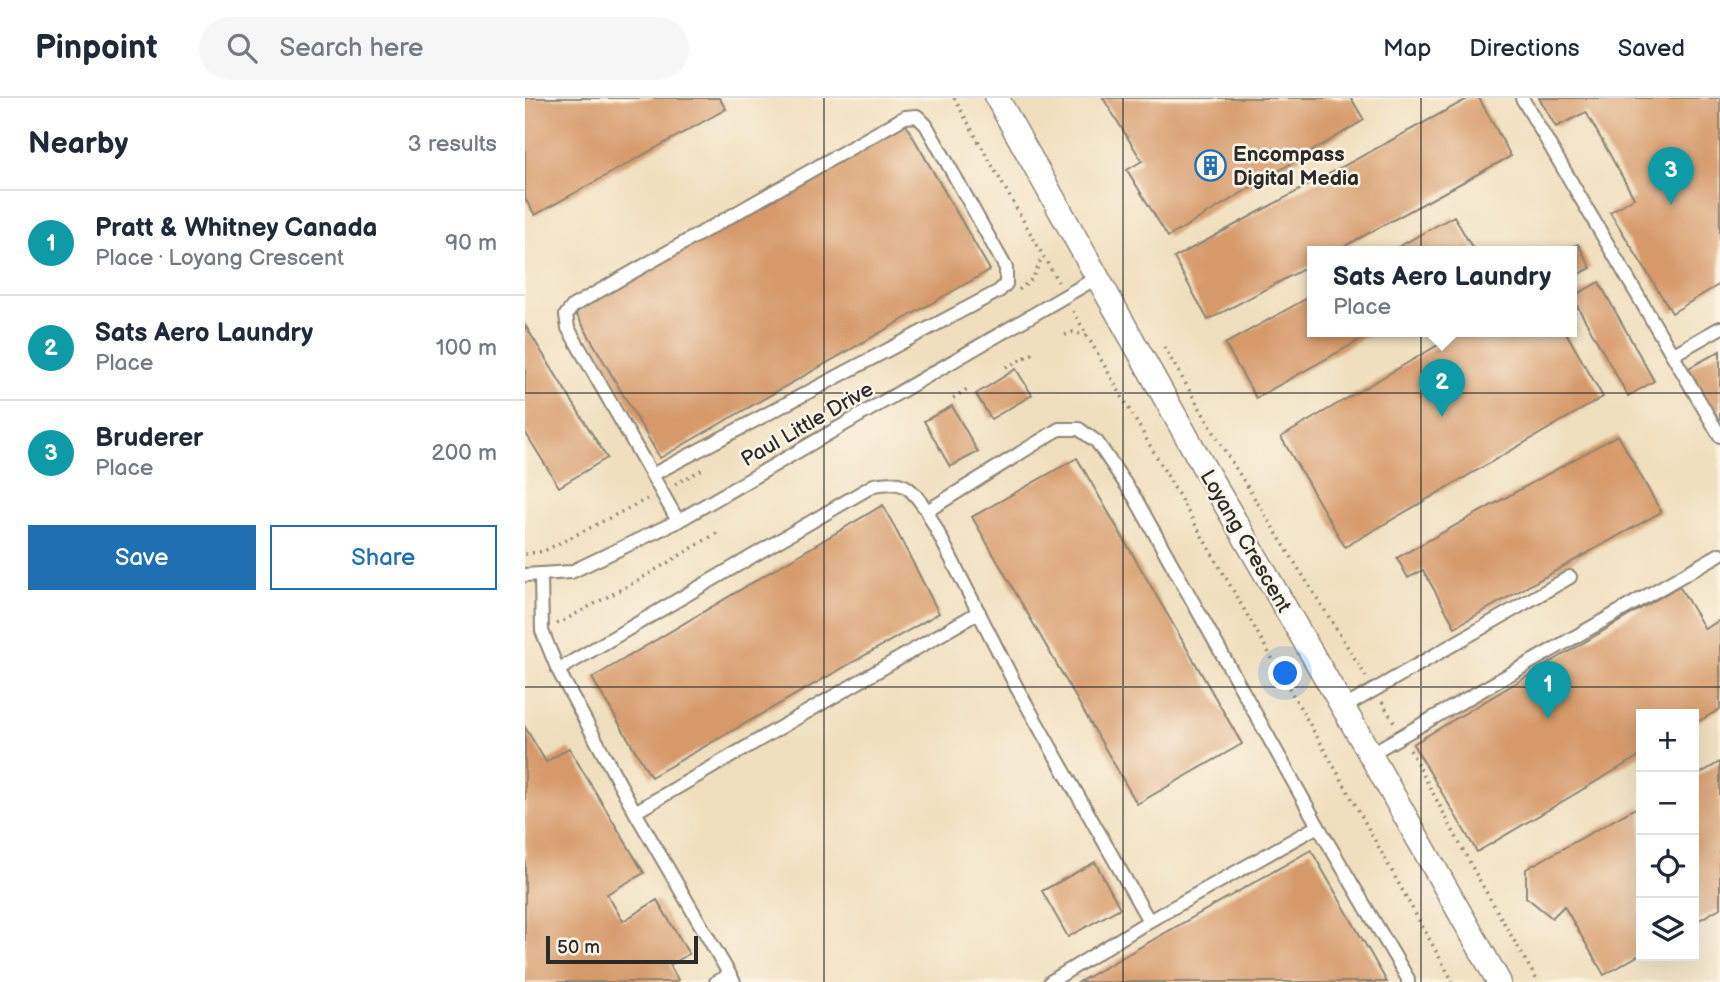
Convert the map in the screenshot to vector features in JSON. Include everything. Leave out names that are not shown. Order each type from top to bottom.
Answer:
[{"type":"street","name":"Loyang Crescent","points":[[996,98],[1499,982]]},
{"type":"lane","points":[[1522,98],[1720,436]]},
{"type":"lane","points":[[652,475],[999,291],[1006,284],[1006,268],[926,125],[917,116],[905,117],[573,306],[566,315],[568,328],[678,521]]},
{"type":"lane","name":"Paul Little Drive","points":[[525,575],[571,572],[678,521],[1098,277]]},
{"type":"lane","points":[[1674,354],[1720,328]]},
{"type":"lane","points":[[927,511],[1059,429],[1079,429],[1097,442],[1135,498],[1408,982]]},
{"type":"lane","points":[[558,670],[874,485],[892,482],[911,489],[927,511],[1017,688],[1149,920]]},
{"type":"lane","points":[[1370,754],[1720,554]]},
{"type":"lane","points":[[541,576],[542,631],[558,670],[635,812],[732,978],[716,982]]},
{"type":"lane","points":[[1343,708],[1570,577]]},
{"type":"lane","points":[[635,812],[979,612]]},
{"type":"lane","points":[[1049,982],[1149,920],[1318,826]]},
{"type":"path","points":[[954,98],[1340,777],[1453,982]]},
{"type":"path","points":[[1065,335],[1073,331],[1089,337]]},
{"type":"path","points":[[1163,347],[1224,451],[1403,736],[1477,876],[1538,982]]},
{"type":"path","points":[[1006,367],[1034,353]]},
{"type":"path","points":[[953,398],[969,388]]},
{"type":"path","points":[[542,631],[637,581],[717,533]]},
{"type":"building","points":[[525,98],[719,98],[726,109],[535,215],[525,199]]},
{"type":"building","name":"Encompass Digital Media","points":[[1103,98],[1351,98],[1364,120],[1168,237],[1127,170],[1142,161]]},
{"type":"building","points":[[1469,98],[1479,98],[1511,156],[1345,246],[1307,246],[1307,267],[1208,320],[1174,258]]},
{"type":"building","points":[[1539,98],[1720,98],[1720,284],[1672,313],[1610,212],[1634,198],[1586,112],[1556,127]]},
{"type":"building","points":[[905,123],[990,270],[660,458],[575,312]]},
{"type":"building","points":[[1454,216],[1471,246],[1400,246]]},
{"type":"building","points":[[1578,244],[1591,268],[1577,275],[1577,246],[1574,246]]},
{"type":"building","points":[[1599,282],[1654,381],[1628,396],[1577,306],[1577,294]]},
{"type":"building","points":[[1307,298],[1307,337],[1365,337],[1256,398],[1225,344]]},
{"type":"building","points":[[525,325],[607,458],[559,487],[525,432]]},
{"type":"building","points":[[1452,337],[1568,337],[1603,397],[1345,547],[1281,437]]},
{"type":"building","points":[[1720,351],[1720,419],[1717,422],[1687,369]]},
{"type":"building","points":[[1016,369],[1032,395],[991,419],[976,394]]},
{"type":"building","points":[[952,406],[978,452],[950,467],[924,421]]},
{"type":"building","points":[[1618,435],[1661,512],[1455,627],[1423,570],[1408,578],[1397,558]]},
{"type":"building","points":[[1077,458],[1242,744],[1137,804],[972,517]]},
{"type":"building","points":[[883,505],[939,613],[651,777],[592,678]]},
{"type":"building","points":[[1679,586],[1705,629],[1720,620],[1720,709],[1699,721],[1699,709],[1636,709],[1636,758],[1477,852],[1413,744]]},
{"type":"building","points":[[525,727],[546,762],[569,748],[644,873],[607,894],[623,921],[657,900],[689,954],[670,965],[678,980],[525,982]]},
{"type":"building","points":[[1720,762],[1720,908],[1699,920],[1699,835],[1699,774]]},
{"type":"building","points":[[1636,808],[1636,957],[1604,975],[1564,906],[1552,918],[1526,897],[1526,869]]},
{"type":"building","points":[[1311,850],[1387,982],[1079,982]]},
{"type":"building","points":[[1095,862],[1120,908],[1068,937],[1042,891]]},
{"type":"place","name":"Encompass Digital Media","points":[[1210,166]]},
{"type":"place","name":"Bruderer","points":[[1671,205]]},
{"type":"place","name":"Sats Aero Laundry","points":[[1442,417]]},
{"type":"place","name":"Pratt & Whitney Canada","points":[[1548,719]]}]
